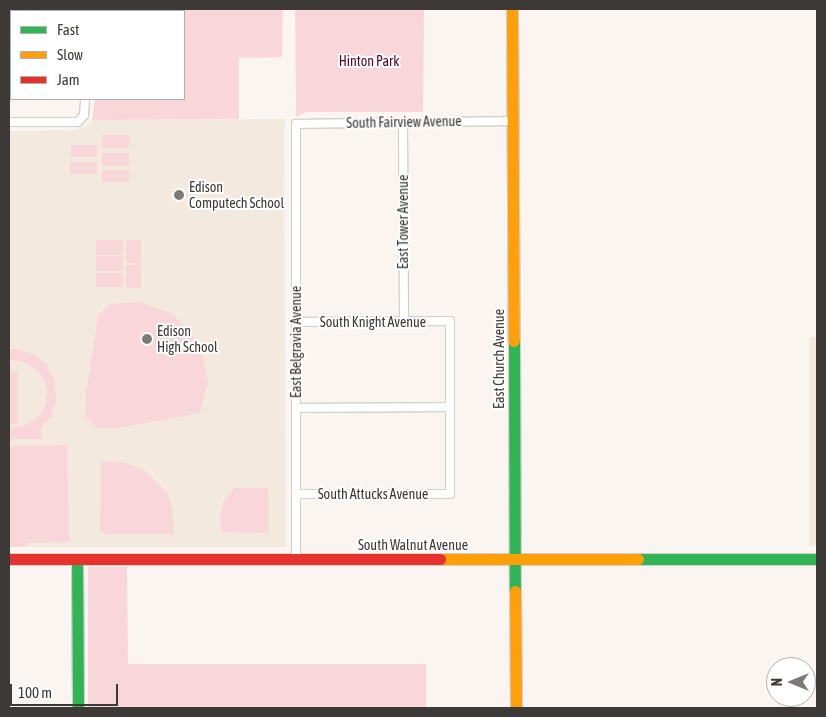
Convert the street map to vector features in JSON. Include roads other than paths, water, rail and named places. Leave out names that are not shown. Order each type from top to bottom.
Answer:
[{"type":"street","name":"East Church Avenue","points":[[512,9],[516,708]]},
{"type":"street","points":[[9,122],[72,123],[82,119],[85,100]]},
{"type":"street","name":"South Fairview Avenue","points":[[296,124],[512,121]]},
{"type":"street","name":"East Tower Avenue","points":[[403,122],[404,322]]},
{"type":"street","name":"East Belgravia Avenue","points":[[296,124],[296,560]]},
{"type":"street","name":"South Knight Avenue","points":[[296,322],[450,321],[450,407]]},
{"type":"street","points":[[296,408],[450,407]]},
{"type":"street","name":"South Attucks Avenue","points":[[296,494],[450,494],[450,407]]},
{"type":"street","name":"South Walnut Avenue","points":[[9,560],[817,559]]},
{"type":"street","points":[[77,560],[78,708]]},
{"type":"place","name":"Edison Computech School","points":[[179,195]]},
{"type":"place","name":"Edison High School","points":[[147,339]]},
{"type":"park label","name":"Hinton Park","points":[[369,61]]}]
